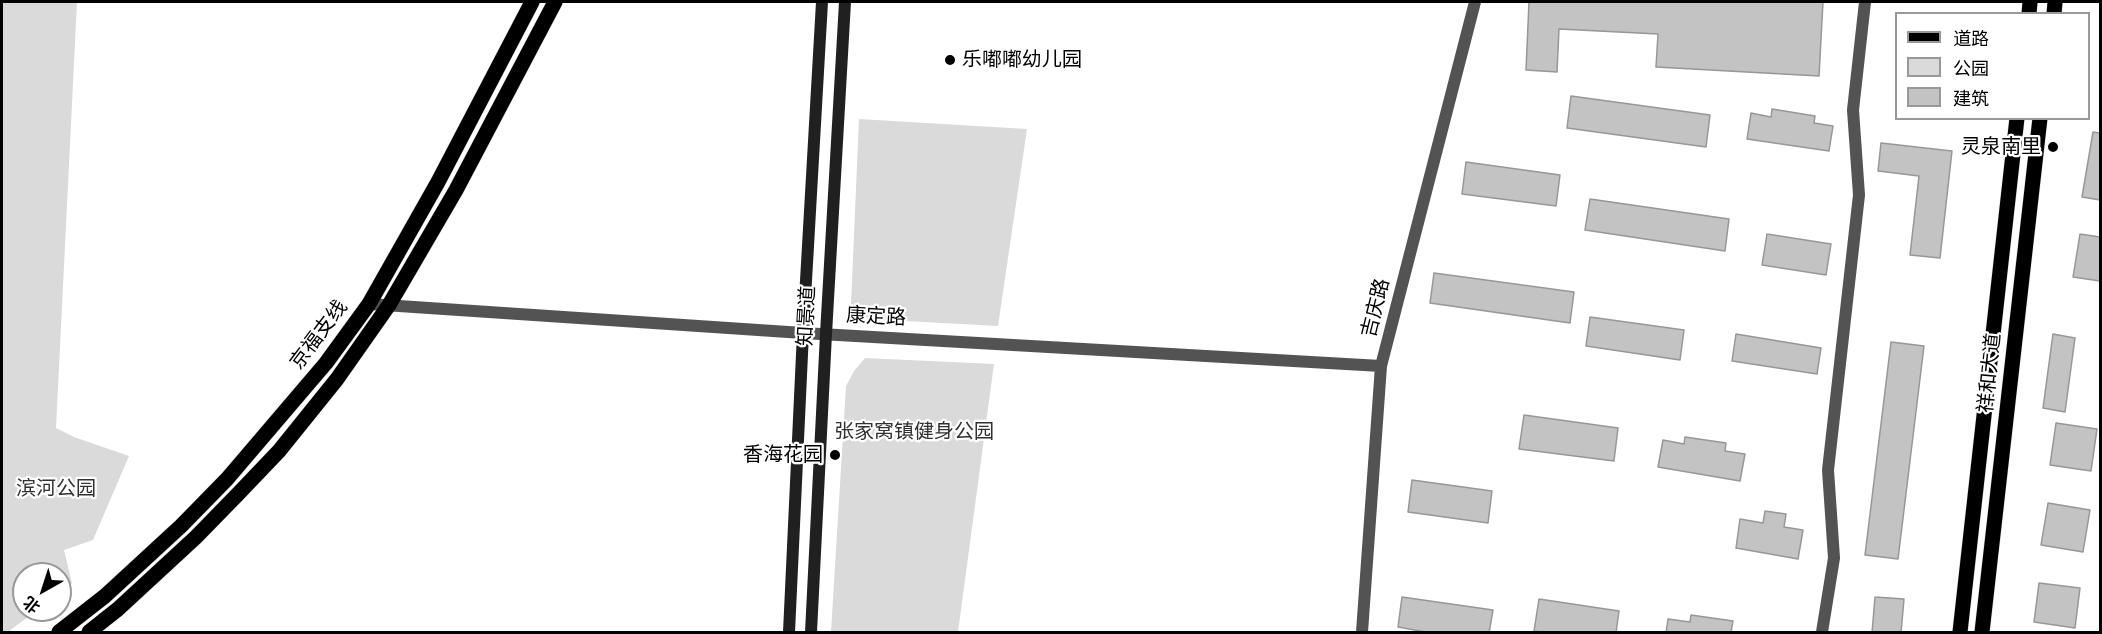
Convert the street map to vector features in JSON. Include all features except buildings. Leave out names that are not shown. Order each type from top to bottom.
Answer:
[{"type":"main road","name":"京福支线","points":[[59,633],[105,596],[182,526],[227,479],[326,363],[369,304],[438,182],[532,2]]},
{"type":"main road","name":"京福支线","points":[[90,633],[196,537],[279,451],[337,379],[389,305],[456,190],[555,2]]},
{"type":"main road","name":"知景道","points":[[789,633],[822,2]]},
{"type":"main road","name":"知景道","points":[[811,633],[845,2]]},
{"type":"main road","name":"祥和大道","points":[[1960,633],[2017,120]]},
{"type":"main road","name":"祥和大道","points":[[1982,633],[2040,120]]},
{"type":"street","name":"吉庆路","points":[[1362,633],[1381,366],[1475,2]]},
{"type":"street","points":[[1822,633],[1834,558],[1828,470],[1858,195],[1853,110],[1865,2]]},
{"type":"street","name":"康定路","points":[[369,304],[803,333],[1381,366]]},
{"type":"green space","name":"滨河公园","points":[[2,2],[77,2],[56,428],[74,437],[129,456],[93,540],[64,550],[67,562],[12,562],[12,622],[21,622],[8,632],[2,632]]},
{"type":"green space","points":[[859,119],[1027,129],[998,326],[869,319],[851,304]]},
{"type":"green space","name":"张家窝镇健身公园","points":[[865,358],[994,364],[958,632],[831,632],[846,386],[854,371]]},
{"type":"place","name":"乐嘟嘟幼儿园","points":[[950,60]]},
{"type":"place","name":"灵泉南里","points":[[2053,147]]},
{"type":"place","name":"香海花园","points":[[835,455]]}]
